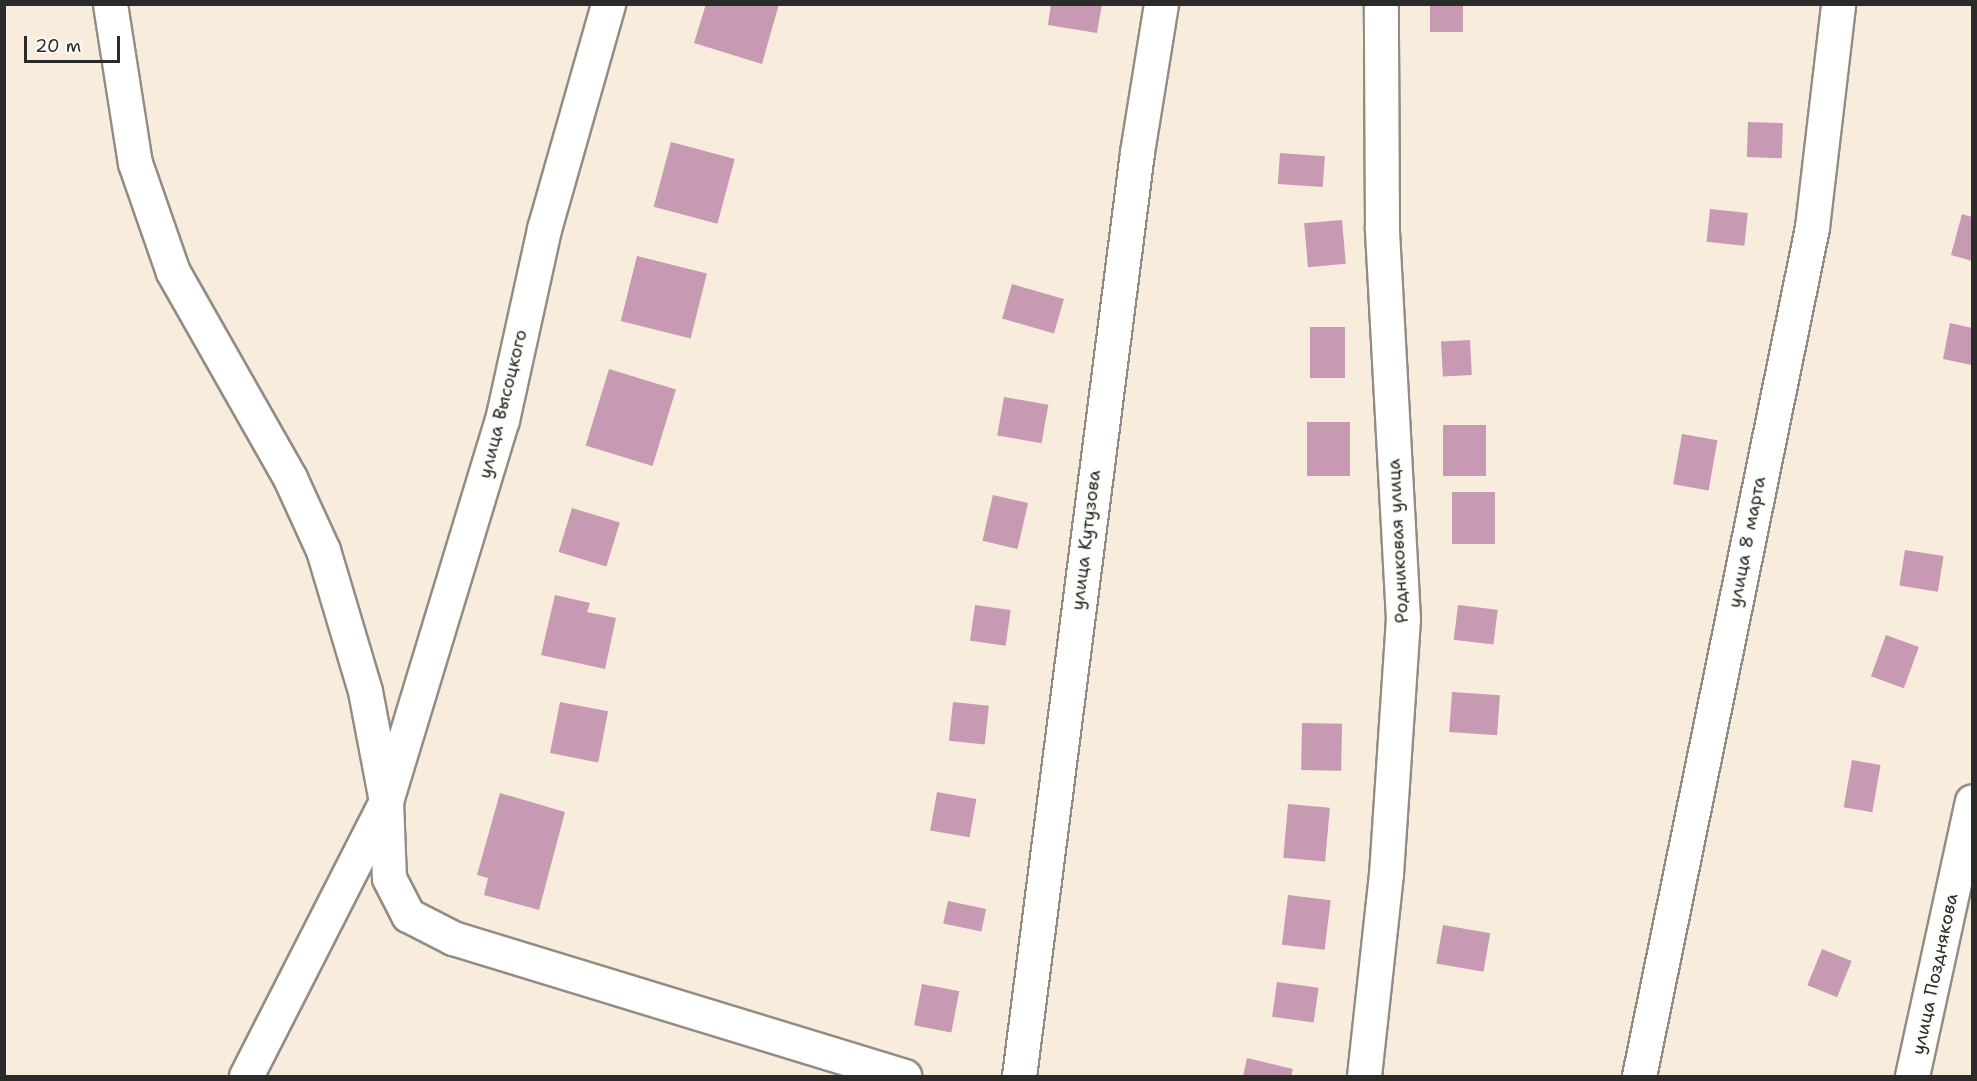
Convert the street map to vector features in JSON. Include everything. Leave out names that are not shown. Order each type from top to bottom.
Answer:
[{"type":"street","points":[[110,4],[135,164],[173,272],[290,478],[323,550],[365,691],[386,801],[388,878],[408,915],[453,938],[904,1077]]},
{"type":"street","name":"улица Высоцкого","points":[[386,801],[502,420],[544,229],[608,4]]},
{"type":"street","name":"улица Кутузова","points":[[1019,1077],[1135,164],[1161,4]]},
{"type":"street","name":"Родниковая улица","points":[[1364,1077],[1386,874],[1403,618],[1382,227],[1381,4]]},
{"type":"street","name":"улица 8 марта","points":[[1639,1077],[1812,226],[1838,4]]},
{"type":"street","points":[[246,1077],[386,801]]},
{"type":"street","name":"улица Позднякова","points":[[1912,1077],[1972,801]]},
{"type":"building","points":[[706,4],[779,4],[762,64],[694,43]]},
{"type":"building","points":[[1051,4],[1102,4],[1097,33],[1048,25]]},
{"type":"building","points":[[1430,4],[1463,4],[1463,32],[1430,32]]},
{"type":"building","points":[[1748,122],[1783,123],[1782,158],[1747,157]]},
{"type":"building","points":[[671,142],[735,159],[717,224],[654,207]]},
{"type":"building","points":[[1280,153],[1325,156],[1323,187],[1278,184]]},
{"type":"building","points":[[1710,209],[1748,213],[1744,246],[1707,242]]},
{"type":"building","points":[[1962,214],[1972,217],[1972,261],[1951,255]]},
{"type":"building","points":[[1342,220],[1346,264],[1308,267],[1304,223]]},
{"type":"building","points":[[637,256],[707,273],[691,338],[621,321]]},
{"type":"building","points":[[1012,284],[1064,299],[1054,333],[1002,319]]},
{"type":"building","points":[[1950,323],[1972,328],[1972,365],[1943,359]]},
{"type":"building","points":[[1310,327],[1345,327],[1345,378],[1310,378]]},
{"type":"building","points":[[1470,340],[1472,375],[1443,376],[1441,342]]},
{"type":"building","points":[[609,369],[676,389],[653,466],[586,446]]},
{"type":"building","points":[[1004,397],[1048,405],[1042,443],[997,435]]},
{"type":"building","points":[[1307,422],[1350,422],[1350,476],[1307,476]]},
{"type":"building","points":[[1443,425],[1486,425],[1486,476],[1443,476]]},
{"type":"building","points":[[1682,434],[1717,440],[1709,490],[1673,484]]},
{"type":"building","points":[[1452,492],[1495,492],[1495,544],[1452,544]]},
{"type":"building","points":[[993,495],[1028,503],[1018,549],[982,541]]},
{"type":"building","points":[[572,508],[620,523],[606,567],[559,552]]},
{"type":"building","points":[[1905,550],[1944,556],[1938,592],[1899,586]]},
{"type":"building","points":[[555,595],[590,603],[587,612],[616,618],[605,669],[541,655]]},
{"type":"building","points":[[975,605],[1011,610],[1006,646],[970,641]]},
{"type":"building","points":[[1458,605],[1498,610],[1493,645],[1454,640]]},
{"type":"building","points":[[1886,635],[1919,647],[1904,688],[1871,676]]},
{"type":"building","points":[[1452,692],[1500,695],[1497,735],[1449,732]]},
{"type":"building","points":[[560,702],[608,711],[598,762],[550,753]]},
{"type":"building","points":[[953,702],[989,706],[985,745],[949,741]]},
{"type":"building","points":[[1302,723],[1342,724],[1341,771],[1301,770]]},
{"type":"building","points":[[1852,760],[1881,765],[1872,812],[1844,807]]},
{"type":"building","points":[[937,792],[976,799],[970,837],[930,830]]},
{"type":"building","points":[[500,793],[565,812],[539,910],[484,895],[488,878],[477,875]]},
{"type":"building","points":[[1288,804],[1330,808],[1325,861],[1283,858]]},
{"type":"building","points":[[1288,895],[1331,900],[1325,950],[1282,945]]},
{"type":"building","points":[[948,901],[986,909],[981,932],[943,923]]},
{"type":"building","points":[[1443,925],[1490,933],[1483,972],[1436,963]]},
{"type":"building","points":[[1822,949],[1852,961],[1837,997],[1807,985]]},
{"type":"building","points":[[1277,982],[1319,988],[1314,1023],[1272,1017]]},
{"type":"building","points":[[922,984],[959,991],[951,1032],[914,1025]]},
{"type":"building","points":[[1247,1058],[1293,1069],[1291,1076],[1243,1076]]}]
